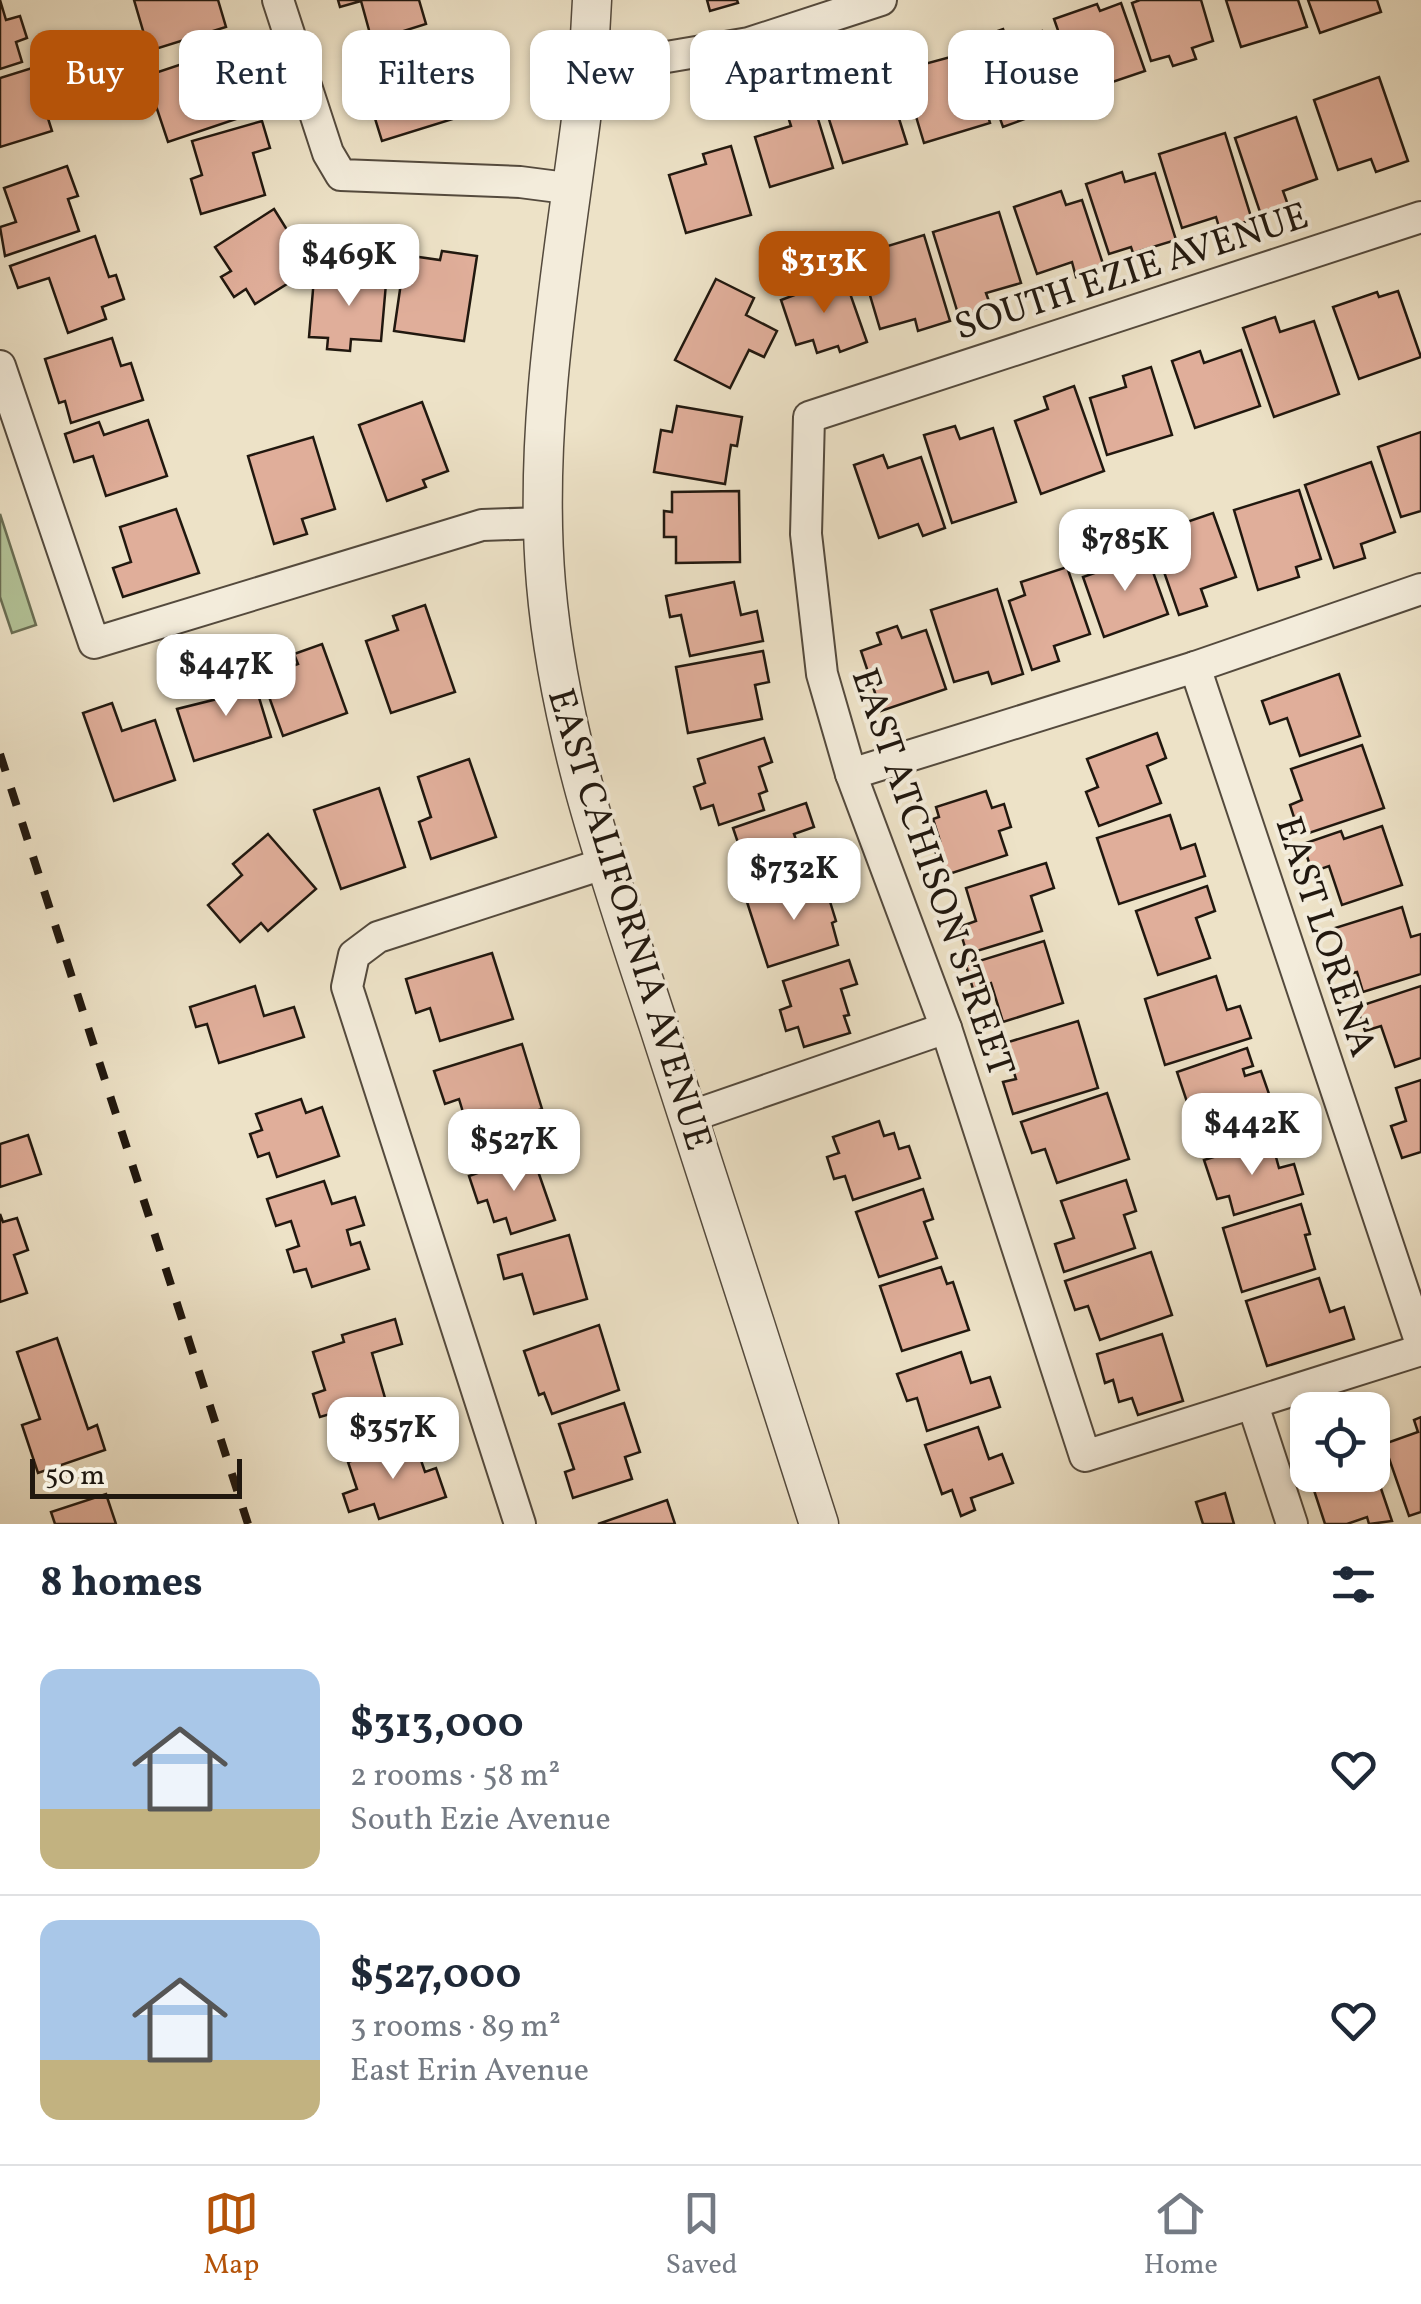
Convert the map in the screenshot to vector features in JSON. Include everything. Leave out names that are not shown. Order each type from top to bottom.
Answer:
[{"type":"street","points":[[278,0],[328,153],[341,175],[520,182],[574,189]]},
{"type":"street","name":"EAST CALIFORNIA AVENUE","points":[[590,30],[592,0]]},
{"type":"street","points":[[670,56],[749,43],[881,0]]},
{"type":"street","name":"EAST CALIFORNIA AVENUE","points":[[582,120],[542,450],[542,522],[552,650],[571,743],[606,864],[819,1524]]},
{"type":"street","name":"SOUTH EZIE AVENUE","points":[[809,417],[1421,217]]},
{"type":"street","points":[[0,366],[94,643],[482,525],[542,522]]},
{"type":"street","name":"EAST ATCHISON STREET","points":[[809,417],[806,534],[822,674],[850,774],[946,1028],[1085,1456],[1253,1405]]},
{"type":"street","points":[[850,774],[1195,667],[1421,589]]},
{"type":"street","name":"EAST LORENA","points":[[1195,667],[1421,1347]]},
{"type":"street","points":[[520,1524],[347,988],[354,955],[378,936],[606,864]]},
{"type":"street","points":[[688,1118],[946,1028]]},
{"type":"street","points":[[1292,1524],[1253,1405],[1421,1347]]},
{"type":"green space","points":[[0,514],[36,625],[12,633],[0,597]]},
{"type":"building","points":[[0,0],[6,20],[20,16],[27,38],[16,42],[22,62],[0,69]]},
{"type":"building","points":[[134,0],[218,0],[226,27],[179,30],[179,42],[159,48],[159,30],[143,30]]},
{"type":"building","points":[[338,0],[419,0],[426,24],[407,30],[369,30],[361,1],[340,7]]},
{"type":"building","points":[[707,0],[737,0],[738,3],[710,11]]},
{"type":"building","points":[[1201,0],[1213,41],[1192,48],[1196,59],[1173,66],[1169,56],[1151,61],[1132,3]]},
{"type":"building","points":[[1226,0],[1298,0],[1307,27],[1241,47]]},
{"type":"building","points":[[1308,0],[1377,0],[1381,12],[1320,33]]},
{"type":"building","points":[[1121,3],[1145,71],[1114,81],[1114,30],[1058,30],[1054,19],[1097,4],[1100,11]]},
{"type":"building","points":[[948,58],[948,120],[990,123],[924,143],[917,120],[928,120],[928,63]]},
{"type":"building","points":[[179,65],[179,120],[233,120],[168,142],[159,115],[159,72]]},
{"type":"building","points":[[30,69],[30,120],[49,120],[52,131],[0,147],[0,78]]},
{"type":"building","points":[[1379,77],[1408,161],[1376,172],[1371,159],[1338,170],[1314,100]]},
{"type":"building","points":[[1296,117],[1317,179],[1283,191],[1288,205],[1261,215],[1235,138]]},
{"type":"building","points":[[375,120],[450,120],[382,141]]},
{"type":"building","points":[[789,120],[818,120],[833,168],[770,187],[755,137],[791,126]]},
{"type":"building","points":[[829,120],[899,120],[907,144],[843,163]]},
{"type":"building","points":[[1001,120],[1022,120],[1003,127]]},
{"type":"building","points":[[262,121],[270,148],[253,153],[265,195],[201,214],[191,179],[202,175],[192,141]]},
{"type":"building","points":[[1225,133],[1252,220],[1220,230],[1216,217],[1182,228],[1159,154]]},
{"type":"building","points":[[731,146],[751,215],[686,233],[669,175],[706,164],[703,154]]},
{"type":"building","points":[[67,166],[78,196],[68,199],[79,231],[5,256],[0,227],[16,222],[4,188]]},
{"type":"building","points":[[1122,172],[1125,182],[1155,173],[1176,240],[1133,253],[1131,247],[1109,254],[1086,184]]},
{"type":"building","points":[[1061,191],[1066,205],[1082,200],[1104,267],[1076,277],[1072,262],[1037,274],[1014,207]]},
{"type":"building","points":[[274,209],[289,233],[284,237],[306,272],[255,304],[246,289],[234,297],[221,277],[231,271],[215,247]]},
{"type":"building","points":[[999,212],[1021,283],[986,293],[991,307],[959,317],[933,232]]},
{"type":"building","points":[[924,235],[950,321],[918,331],[915,319],[880,329],[858,255]]},
{"type":"building","points":[[95,236],[109,277],[116,275],[124,299],[102,307],[106,319],[68,333],[49,278],[18,288],[10,266]]},
{"type":"building","points":[[442,251],[477,256],[464,341],[394,331],[405,255],[440,260]]},
{"type":"building","points":[[349,269],[387,272],[381,341],[351,339],[350,351],[327,349],[328,338],[309,337],[314,278],[348,281]]},
{"type":"building","points":[[817,275],[822,287],[845,279],[867,342],[840,352],[838,346],[817,353],[813,340],[796,345],[781,300],[800,293],[796,283]]},
{"type":"building","points":[[716,279],[754,298],[746,315],[777,331],[764,357],[749,350],[730,388],[675,360]]},
{"type":"building","points":[[1398,291],[1421,357],[1359,379],[1333,307],[1377,292],[1379,297]]},
{"type":"building","points":[[1275,317],[1280,332],[1314,321],[1339,394],[1274,417],[1243,328]]},
{"type":"building","points":[[112,338],[121,366],[131,363],[143,400],[71,423],[65,401],[59,403],[45,359]]},
{"type":"building","points":[[1241,350],[1260,406],[1195,428],[1172,361],[1200,351],[1204,363]]},
{"type":"building","points":[[1151,367],[1172,435],[1107,455],[1090,398],[1126,387],[1123,376]]},
{"type":"building","points":[[1074,386],[1104,471],[1041,494],[1015,421],[1048,409],[1044,397]]},
{"type":"building","points":[[422,402],[448,471],[423,480],[426,487],[387,501],[359,425]]},
{"type":"building","points":[[677,406],[742,417],[737,446],[731,445],[725,484],[654,472],[661,430],[672,432]]},
{"type":"building","points":[[148,420],[167,476],[106,496],[93,456],[74,462],[65,434],[99,422],[104,435]]},
{"type":"building","points":[[955,426],[960,439],[993,428],[1016,502],[952,523],[924,435]]},
{"type":"building","points":[[1421,432],[1421,511],[1401,517],[1378,447]]},
{"type":"building","points":[[313,437],[335,509],[302,519],[307,534],[274,544],[248,456]]},
{"type":"building","points":[[883,455],[888,468],[921,457],[945,528],[923,536],[918,524],[879,538],[854,465]]},
{"type":"building","points":[[1371,462],[1395,532],[1361,544],[1365,558],[1334,568],[1305,485]]},
{"type":"building","points":[[1299,490],[1321,559],[1296,567],[1299,577],[1258,590],[1234,510]]},
{"type":"building","points":[[739,491],[740,562],[676,563],[676,537],[664,537],[664,511],[672,512],[672,492]]},
{"type":"building","points":[[176,509],[199,573],[123,597],[113,568],[131,562],[120,527]]},
{"type":"building","points":[[1213,513],[1236,577],[1201,589],[1207,606],[1179,615],[1155,546],[1173,540],[1169,528]]},
{"type":"building","points":[[1123,550],[1128,562],[1147,555],[1168,614],[1104,637],[1083,577],[1106,569],[1102,557]]},
{"type":"building","points":[[1067,567],[1090,634],[1054,646],[1059,661],[1032,670],[1009,601],[1025,595],[1021,582]]},
{"type":"building","points":[[734,582],[741,615],[757,611],[763,641],[690,656],[681,615],[670,617],[666,596]]},
{"type":"building","points":[[997,589],[1023,674],[992,684],[988,672],[954,682],[931,610]]},
{"type":"building","points":[[425,605],[455,692],[391,713],[366,641],[398,630],[393,616]]},
{"type":"building","points":[[897,626],[902,638],[926,630],[946,689],[881,711],[861,651],[881,644],[877,633]]},
{"type":"building","points":[[322,644],[347,713],[283,736],[262,677],[298,664],[294,654]]},
{"type":"building","points":[[763,651],[769,682],[755,685],[762,719],[688,733],[676,667]]},
{"type":"building","points":[[250,668],[271,737],[194,761],[177,709],[229,696],[223,676]]},
{"type":"building","points":[[1339,674],[1360,736],[1300,756],[1287,718],[1270,724],[1262,701]]},
{"type":"building","points":[[112,703],[122,731],[155,720],[175,780],[114,801],[83,713]]},
{"type":"building","points":[[1157,733],[1166,758],[1147,766],[1161,803],[1099,826],[1086,792],[1098,787],[1087,759]]},
{"type":"building","points":[[764,738],[772,762],[759,767],[767,791],[759,794],[764,810],[719,825],[713,805],[701,809],[694,787],[705,783],[698,759]]},
{"type":"building","points":[[1362,745],[1384,808],[1300,836],[1290,805],[1302,800],[1291,769]]},
{"type":"building","points":[[469,759],[496,837],[431,859],[419,822],[431,817],[418,777]]},
{"type":"building","points":[[379,788],[405,867],[341,889],[314,810]]},
{"type":"building","points":[[986,791],[992,808],[1004,804],[1011,827],[999,831],[1007,855],[943,876],[933,844],[940,841],[933,819],[939,817],[936,807]]},
{"type":"building","points":[[806,803],[814,827],[794,834],[808,874],[755,893],[733,828]]},
{"type":"building","points":[[1170,815],[1181,849],[1195,844],[1205,876],[1119,904],[1097,838]]},
{"type":"building","points":[[1382,826],[1402,885],[1342,905],[1329,866],[1312,872],[1303,844],[1341,831],[1344,839]]},
{"type":"building","points":[[268,834],[316,889],[268,931],[261,923],[240,942],[208,905],[242,875],[233,864]]},
{"type":"building","points":[[1046,863],[1054,888],[1031,896],[1042,931],[967,954],[959,927],[976,921],[966,888]]},
{"type":"building","points":[[823,879],[836,921],[832,923],[838,945],[768,967],[747,902]]},
{"type":"building","points":[[1207,886],[1215,911],[1196,918],[1210,958],[1158,975],[1136,911]]},
{"type":"building","points":[[1402,907],[1411,937],[1421,934],[1421,974],[1363,992],[1357,972],[1349,974],[1335,928]]},
{"type":"building","points":[[1044,941],[1063,1003],[1003,1022],[991,983],[973,989],[966,965]]},
{"type":"building","points":[[492,953],[513,1019],[440,1041],[430,1008],[416,1013],[406,979]]},
{"type":"building","points":[[849,960],[857,984],[841,989],[850,1033],[804,1047],[798,1027],[786,1031],[780,1010],[791,1006],[783,981]]},
{"type":"building","points":[[1216,976],[1227,1010],[1240,1006],[1251,1038],[1165,1065],[1145,999]]},
{"type":"building","points":[[255,986],[264,1016],[294,1007],[304,1037],[219,1063],[207,1024],[196,1027],[190,1007]]},
{"type":"building","points":[[1421,986],[1421,1058],[1395,1067],[1381,1026],[1365,1031],[1357,1007]]},
{"type":"building","points":[[1078,1021],[1098,1088],[1013,1114],[1003,1082],[1016,1079],[1005,1043]]},
{"type":"building","points":[[522,1044],[542,1109],[469,1132],[459,1099],[445,1104],[434,1071]]},
{"type":"building","points":[[1247,1048],[1253,1066],[1243,1069],[1245,1076],[1261,1071],[1275,1111],[1208,1134],[1198,1105],[1189,1108],[1177,1072]]},
{"type":"building","points":[[1421,1080],[1421,1152],[1402,1158],[1391,1126],[1406,1121],[1396,1088]]},
{"type":"building","points":[[1107,1093],[1129,1159],[1057,1183],[1045,1149],[1032,1153],[1021,1122]]},
{"type":"building","points":[[301,1099],[306,1113],[322,1107],[339,1156],[277,1177],[269,1153],[258,1157],[250,1134],[262,1130],[256,1114]]},
{"type":"building","points":[[879,1121],[884,1136],[894,1133],[899,1149],[909,1146],[920,1178],[853,1200],[845,1176],[834,1179],[827,1157],[839,1153],[833,1137]]},
{"type":"building","points":[[28,1135],[41,1174],[0,1187],[0,1144]]},
{"type":"building","points":[[1271,1139],[1279,1168],[1294,1164],[1303,1194],[1234,1215],[1229,1196],[1217,1199],[1204,1160]]},
{"type":"building","points":[[532,1154],[555,1220],[511,1234],[506,1218],[494,1222],[487,1200],[478,1203],[469,1176]]},
{"type":"building","points":[[1126,1180],[1136,1211],[1124,1215],[1135,1248],[1064,1272],[1055,1244],[1074,1238],[1061,1201]]},
{"type":"building","points":[[324,1181],[332,1204],[355,1197],[364,1225],[347,1230],[351,1245],[360,1242],[369,1269],[312,1287],[306,1269],[294,1272],[287,1250],[299,1246],[291,1221],[276,1226],[267,1199]]},
{"type":"building","points":[[923,1189],[933,1219],[924,1222],[937,1258],[879,1277],[856,1212]]},
{"type":"building","points":[[1301,1204],[1315,1269],[1242,1292],[1223,1228]]},
{"type":"building","points":[[0,1214],[3,1222],[17,1218],[28,1250],[14,1255],[27,1293],[0,1302]]},
{"type":"building","points":[[569,1235],[587,1299],[534,1314],[522,1274],[504,1279],[498,1255]]},
{"type":"building","points":[[1151,1252],[1172,1315],[1100,1340],[1088,1306],[1075,1310],[1065,1281]]},
{"type":"building","points":[[941,1267],[947,1284],[953,1282],[969,1330],[902,1351],[880,1286]]},
{"type":"building","points":[[1319,1278],[1330,1312],[1344,1307],[1354,1339],[1267,1366],[1246,1301]]},
{"type":"building","points":[[395,1319],[402,1344],[372,1353],[385,1398],[320,1417],[313,1394],[325,1390],[313,1352],[344,1342],[342,1335]]},
{"type":"building","points":[[599,1325],[619,1390],[552,1414],[544,1393],[539,1395],[524,1351]]},
{"type":"building","points":[[1162,1334],[1183,1401],[1138,1415],[1132,1398],[1119,1402],[1113,1380],[1105,1383],[1097,1354]]},
{"type":"building","points":[[57,1338],[88,1429],[97,1425],[105,1450],[38,1473],[22,1425],[40,1419],[17,1352]]},
{"type":"building","points":[[961,1352],[971,1383],[990,1377],[1000,1407],[927,1431],[917,1398],[907,1401],[897,1374]]},
{"type":"building","points":[[624,1403],[640,1452],[625,1457],[632,1479],[573,1498],[565,1472],[574,1469],[559,1424]]},
{"type":"building","points":[[1421,1417],[1421,1512],[1409,1516],[1390,1461],[1390,1442],[1418,1432],[1414,1420]]},
{"type":"building","points":[[978,1427],[989,1459],[1002,1454],[1013,1483],[971,1498],[975,1510],[961,1516],[952,1490],[942,1494],[925,1445]]},
{"type":"building","points":[[414,1440],[425,1472],[436,1468],[446,1497],[379,1519],[374,1504],[349,1512],[343,1494],[357,1489],[348,1462]]},
{"type":"building","points":[[1315,1492],[1382,1492],[1392,1521],[1369,1524],[1367,1517],[1347,1524],[1325,1524]]},
{"type":"building","points":[[1225,1493],[1234,1524],[1203,1524],[1196,1502]]},
{"type":"building","points":[[106,1494],[116,1524],[55,1524],[51,1512]]},
{"type":"building","points":[[667,1500],[675,1524],[598,1524]]},
{"type":"railway","points":[[0,754],[248,1524]]}]
